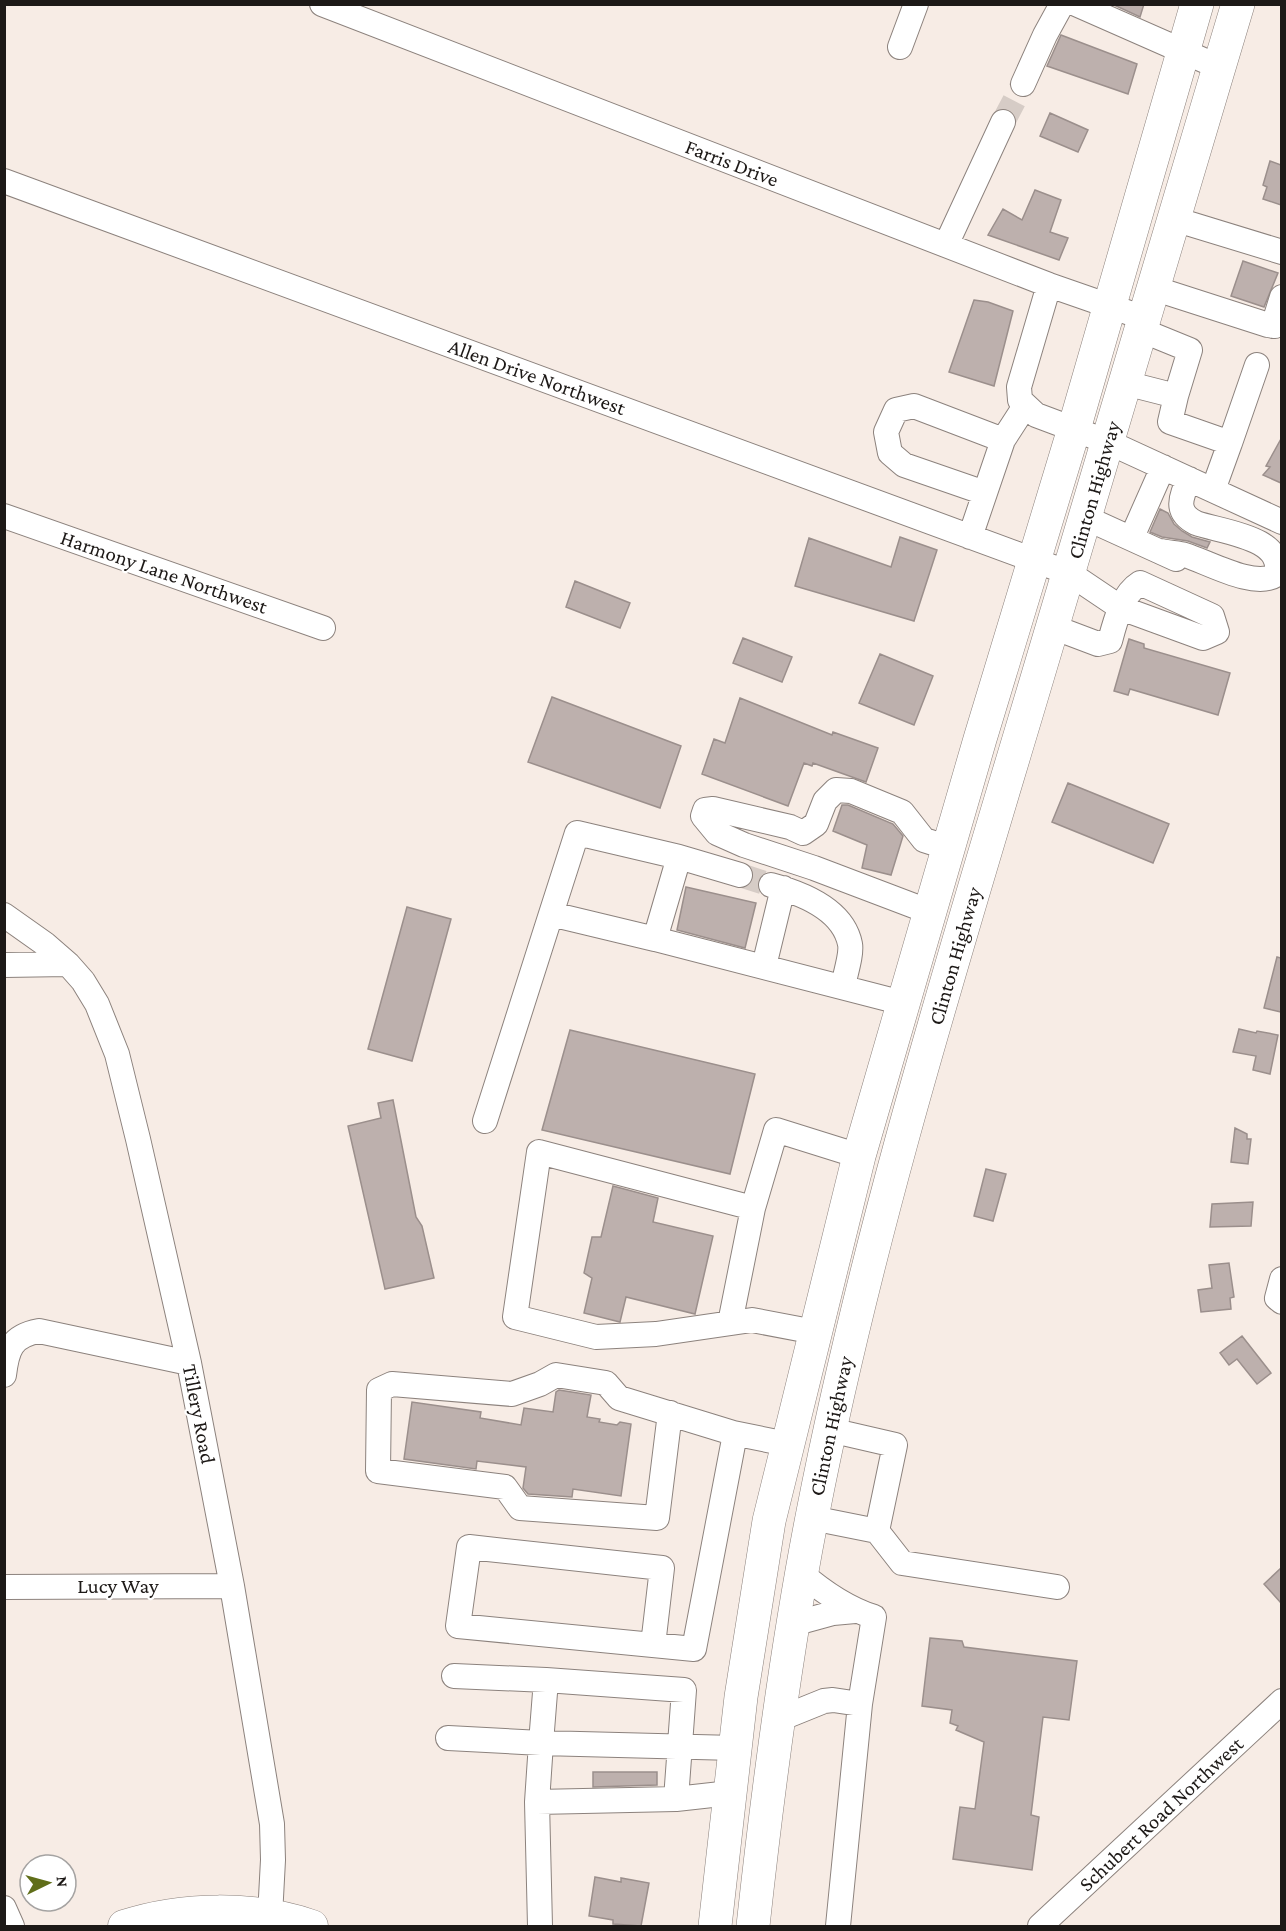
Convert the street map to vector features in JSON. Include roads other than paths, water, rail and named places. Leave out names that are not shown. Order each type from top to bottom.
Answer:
[{"type":"highway","name":"Clinton Highway","points":[[715,1926],[748,1648],[769,1521],[858,1156],[980,738],[1074,429],[1197,4]]},
{"type":"highway","name":"Clinton Highway","points":[[753,1926],[777,1720],[801,1573],[849,1343],[906,1124],[982,862],[1238,4]]},
{"type":"highway","points":[[948,848],[982,862]]},
{"type":"highway","points":[[845,1210],[881,1219]]},
{"type":"highway","points":[[748,1648],[790,1640]]},
{"type":"main road","points":[[124,1926],[164,1916],[191,1913],[270,1916],[312,1926]]},
{"type":"street","name":"Farris Drive","points":[[321,4],[1048,285],[1109,306],[1146,312]]},
{"type":"street","points":[[900,47],[916,4]]},
{"type":"street","points":[[1023,84],[1062,4]]},
{"type":"street","points":[[1076,4],[1219,67]]},
{"type":"street","points":[[946,245],[1003,122]]},
{"type":"street","name":"Allen Drive Northwest","points":[[4,181],[1069,573],[1121,608],[1110,641],[1098,644],[1053,627]]},
{"type":"street","points":[[1174,219],[1281,252]]},
{"type":"street","points":[[1233,237],[1234,250],[1281,265]]},
{"type":"street","points":[[1048,285],[1019,387],[1020,400],[1025,406],[1036,415],[1108,442],[1281,522]]},
{"type":"street","points":[[1146,312],[1277,324],[1281,297]]},
{"type":"street","points":[[1146,312],[1190,350],[1170,422],[1230,443]]},
{"type":"street","points":[[1213,490],[1257,366]]},
{"type":"street","points":[[1125,383],[1176,396]]},
{"type":"street","points":[[985,494],[904,465],[890,453],[886,432],[897,410],[914,406],[1003,440]]},
{"type":"street","points":[[970,537],[1003,440],[1025,406]]},
{"type":"street","points":[[1132,537],[1163,467]]},
{"type":"street","points":[[1161,551],[1183,555],[1226,572],[1244,576],[1263,579],[1276,575],[1278,568],[1275,555],[1263,544],[1196,523],[1184,514],[1182,494],[1189,479]]},
{"type":"street","name":"Harmony Lane Northwest","points":[[4,516],[323,628]]},
{"type":"street","points":[[1086,518],[1132,537],[1216,579],[1257,592],[1281,591]]},
{"type":"street","points":[[930,912],[814,868],[744,845],[717,832],[703,816],[705,810],[712,809],[780,824],[802,832],[816,824],[825,801],[836,790],[851,791],[902,812],[924,840],[948,848]]},
{"type":"street","points":[[484,1121],[577,832],[679,857],[740,875]]},
{"type":"street","points":[[655,939],[679,857]]},
{"type":"street","points":[[764,966],[777,886],[794,891],[823,906],[843,926],[850,946],[843,986]]},
{"type":"street","points":[[551,914],[903,1003]]},
{"type":"street","name":"Tillery Road","points":[[4,915],[45,944],[83,981],[97,1004],[117,1054],[189,1363],[232,1586],[272,1824],[270,1916]]},
{"type":"street","points":[[4,965],[68,964]]},
{"type":"street","points":[[730,1323],[753,1208],[776,1130],[858,1156]]},
{"type":"street","points":[[753,1208],[539,1152],[515,1317],[596,1337],[656,1334],[752,1320],[815,1332]]},
{"type":"street","points":[[1281,1279],[1277,1298],[1281,1302]]},
{"type":"street","points":[[4,1376],[6,1356],[14,1342],[26,1334],[39,1331],[189,1363]]},
{"type":"street","points":[[670,1413],[657,1518],[520,1508],[504,1487],[378,1471],[379,1390],[392,1384],[512,1394],[540,1384],[556,1375],[606,1383],[620,1398],[670,1413],[735,1434],[787,1444]]},
{"type":"street","points":[[830,1430],[895,1445],[877,1531]]},
{"type":"street","points":[[652,1645],[662,1568],[469,1546],[458,1626],[652,1645],[694,1649],[735,1434]]},
{"type":"street","points":[[812,1518],[877,1531],[902,1563],[1058,1587]]},
{"type":"street","points":[[801,1573],[821,1590],[855,1611],[874,1617],[860,1704],[838,1926]]},
{"type":"street","name":"Lucy Way","points":[[4,1587],[232,1586]]},
{"type":"street","points":[[790,1640],[833,1613],[855,1611]]},
{"type":"street","points":[[454,1676],[684,1690],[676,1799]]},
{"type":"street","points":[[540,1926],[537,1802],[546,1680]]},
{"type":"street","points":[[777,1720],[824,1701],[860,1704]]},
{"type":"street","name":"Schubert Road Northwest","points":[[1040,1926],[1281,1701]]},
{"type":"street","points":[[448,1738],[680,1748],[735,1748]]},
{"type":"street","points":[[537,1802],[676,1799],[730,1793]]},
{"type":"street","points":[[4,1908],[12,1926]]},
{"type":"tunnel","points":[[1003,122],[1023,84]]},
{"type":"tunnel","points":[[740,875],[771,885]]}]
